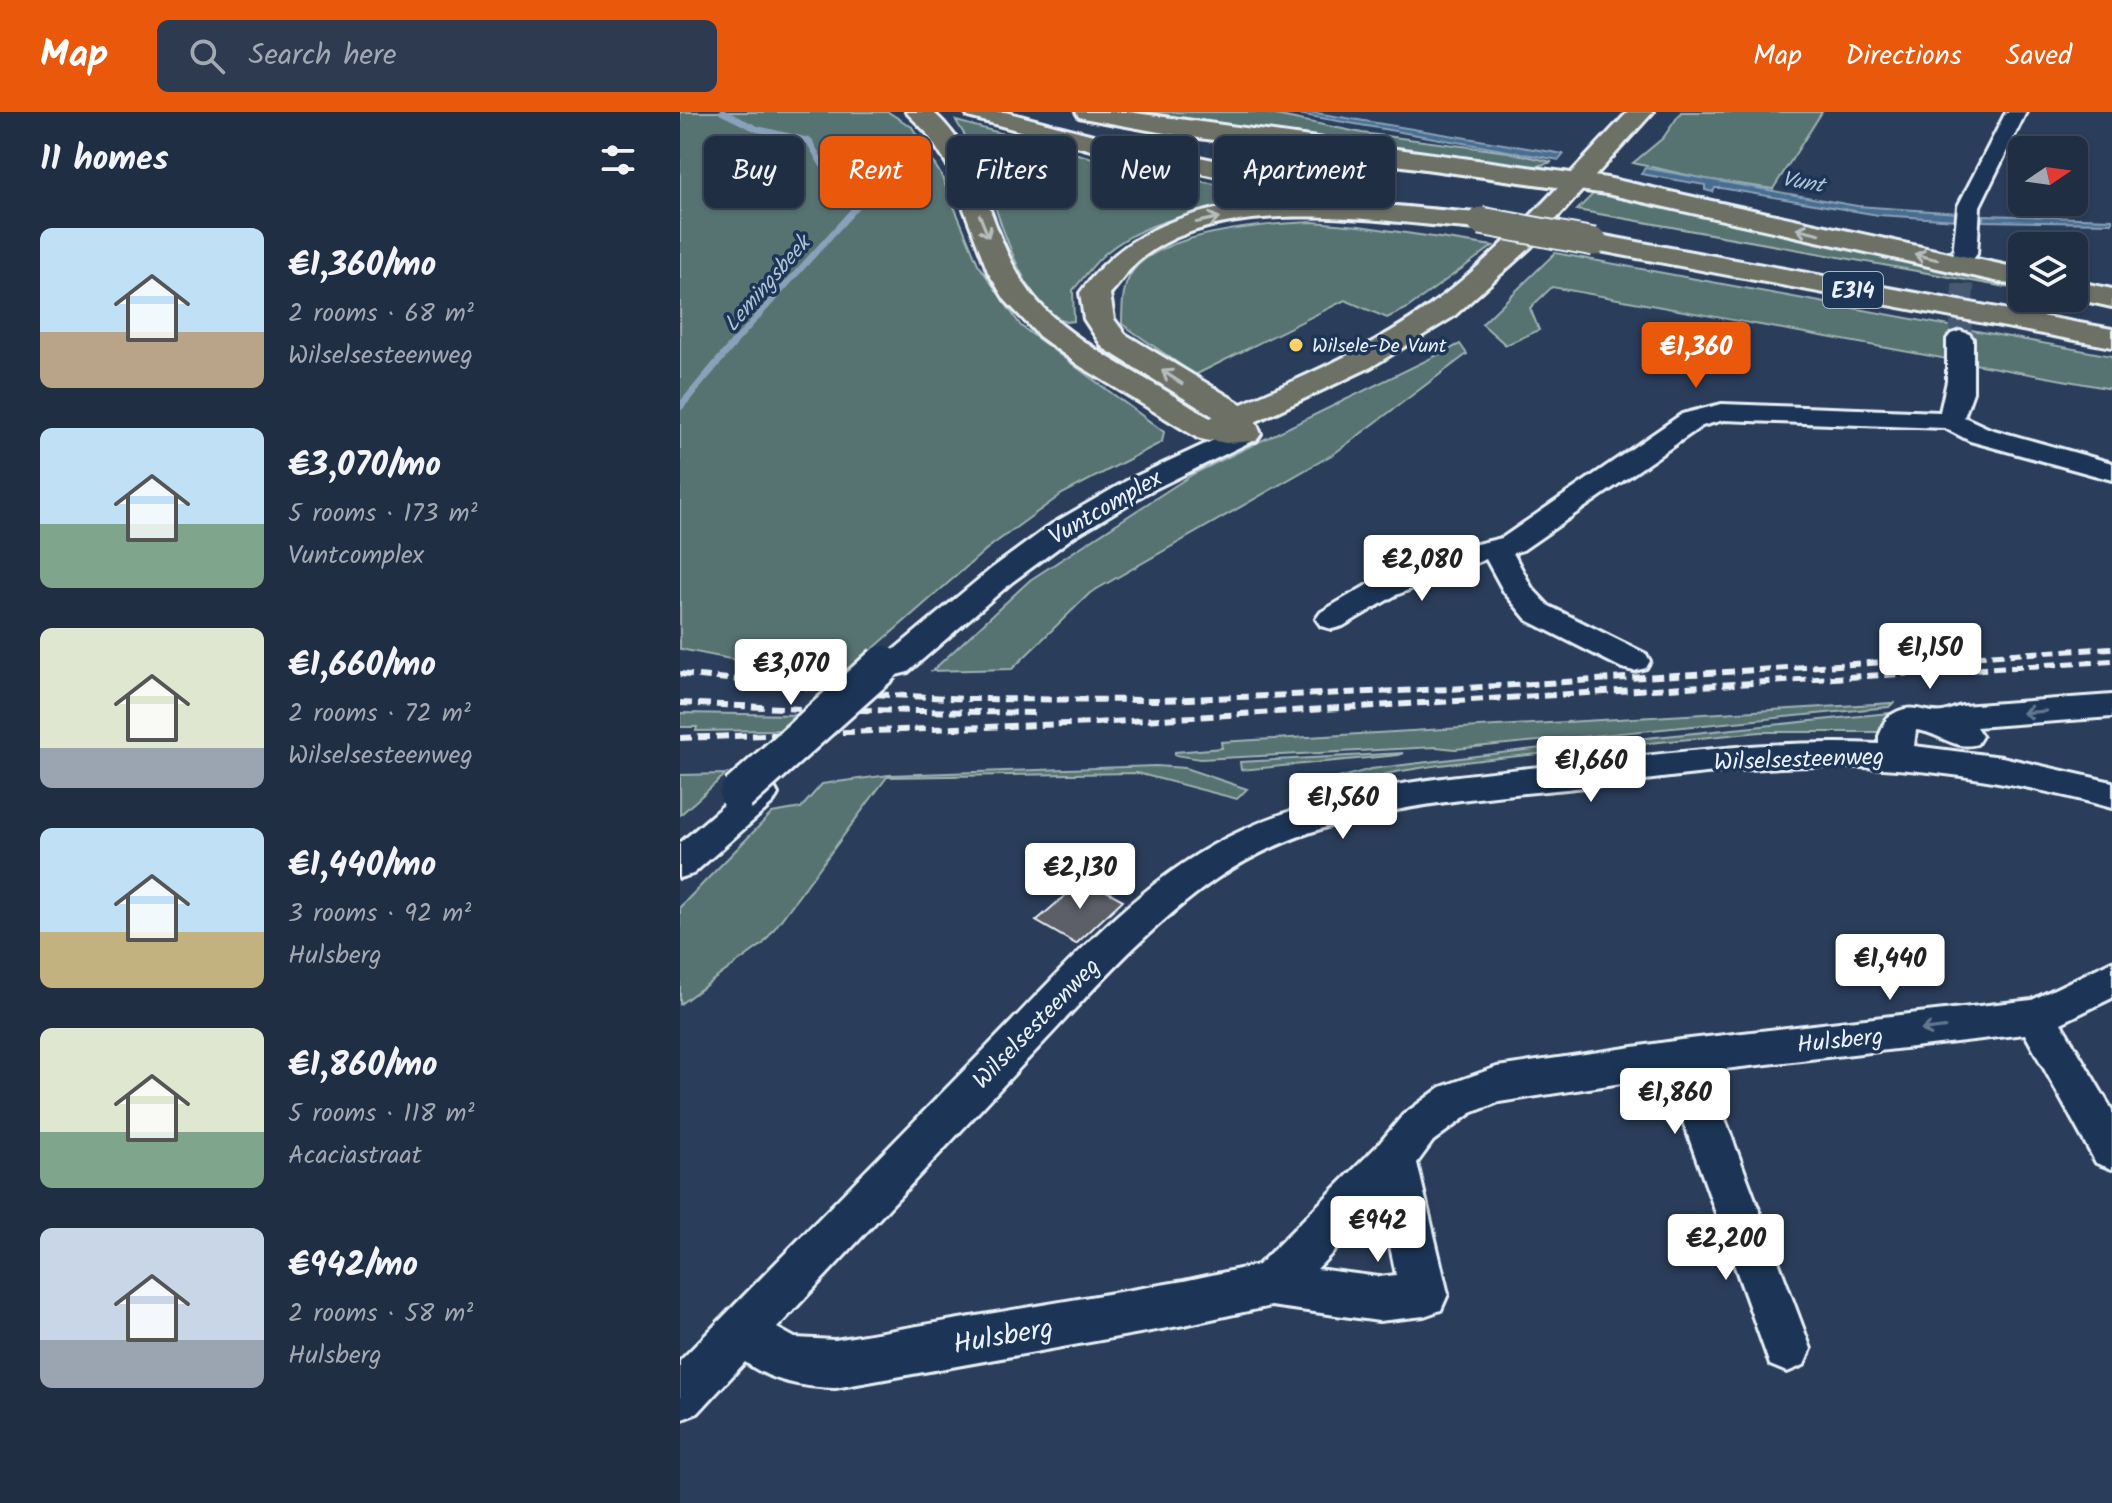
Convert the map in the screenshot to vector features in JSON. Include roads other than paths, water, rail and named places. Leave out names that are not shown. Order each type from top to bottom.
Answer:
[{"type":"main road","points":[[918,112],[936,127],[951,149],[1003,273],[1018,297],[1041,321],[1081,353],[1231,428]]},
{"type":"main road","name":"E314","points":[[977,112],[1216,170],[2112,318]]},
{"type":"main road","points":[[1046,112],[1214,151]]},
{"type":"main road","points":[[1088,112],[1170,127],[1522,174],[1571,191],[2008,275]]},
{"type":"main road","name":"Vuntcomplex","points":[[1231,428],[1387,364],[1438,335],[1491,294],[1602,153],[1641,112]]},
{"type":"main road","name":"Vuntcomplex","points":[[1571,191],[1664,112]]},
{"type":"main road","points":[[1522,174],[1602,153]]},
{"type":"main road","name":"E314","points":[[1423,192],[1489,213]]},
{"type":"main road","points":[[1231,428],[1114,341],[1099,319],[1095,293],[1108,272],[1129,252],[1161,234],[1193,223],[1275,211],[1348,210],[1430,219],[1489,213]]},
{"type":"main road","name":"E314","points":[[1600,233],[2112,338]]},
{"type":"main road","points":[[2088,293],[2112,298]]},
{"type":"street","points":[[1965,254],[1969,206],[2016,112]]},
{"type":"street","points":[[1949,420],[1954,414],[1960,382],[1960,339]]},
{"type":"street","points":[[1332,619],[1385,588],[1512,544],[1705,414],[1722,412],[1949,420],[1980,435],[2112,472]]},
{"type":"street","name":"Vuntcomplex","points":[[680,864],[749,794],[890,664],[1008,570],[1066,528],[1231,428]]},
{"type":"street","points":[[1495,548],[1519,592],[1538,613],[1634,661]]},
{"type":"street","points":[[1947,724],[1962,717],[2112,706]]},
{"type":"street","points":[[1898,756],[1896,735],[1900,727],[1918,719],[1947,724],[1963,735],[1971,746],[1972,764]]},
{"type":"street","name":"Wilselsesteenweg","points":[[680,1396],[1093,964],[1162,899],[1244,846],[1348,807],[1463,786],[1767,756],[1898,756],[1972,764],[2049,777],[2112,795]]},
{"type":"street","name":"Vuntcomplex","points":[[680,845],[749,794]]},
{"type":"street","name":"Hulsberg","points":[[1271,1284],[1394,1159],[1418,1128],[1456,1100],[1497,1085],[1681,1057],[2036,1016],[2083,996],[2112,977]]},
{"type":"street","points":[[2036,1016],[2112,1150]]},
{"type":"street","points":[[1681,1057],[1787,1349]]},
{"type":"street","points":[[2071,1078],[2112,1091]]},
{"type":"street","name":"Hulsberg","points":[[743,1331],[781,1360],[835,1364],[1184,1303],[1271,1284],[1379,1299],[1424,1294],[1394,1159]]},
{"type":"water","points":[[1287,112],[1310,112],[1564,154],[1559,160]]},
{"type":"water","points":[[1645,168],[1857,206],[1959,213],[1957,220],[1878,215],[1721,188],[1715,188],[1713,192],[1705,190],[1705,185],[1641,174]]},
{"type":"water","points":[[1984,215],[2112,219],[2112,223],[1982,221]]},
{"type":"waterway","name":"Lemingsbeek","points":[[722,112],[757,129],[809,141],[822,164],[848,187],[859,204],[731,346]]},
{"type":"waterway","name":"Lemingsbeek","points":[[680,407],[733,344]]},
{"type":"tunnel","points":[[1960,339],[1965,254]]},
{"type":"railway","points":[[680,674],[872,694],[968,699],[1161,700],[1450,689],[2112,648]]},
{"type":"railway","points":[[680,738],[1095,723],[2112,661]]},
{"type":"railway","points":[[680,703],[802,709],[1036,713]]},
{"type":"place","name":"Wilsele-De Vunt","points":[[1296,345]]},
{"type":"water label","name":"Vunt","points":[[1803,181]]}]
